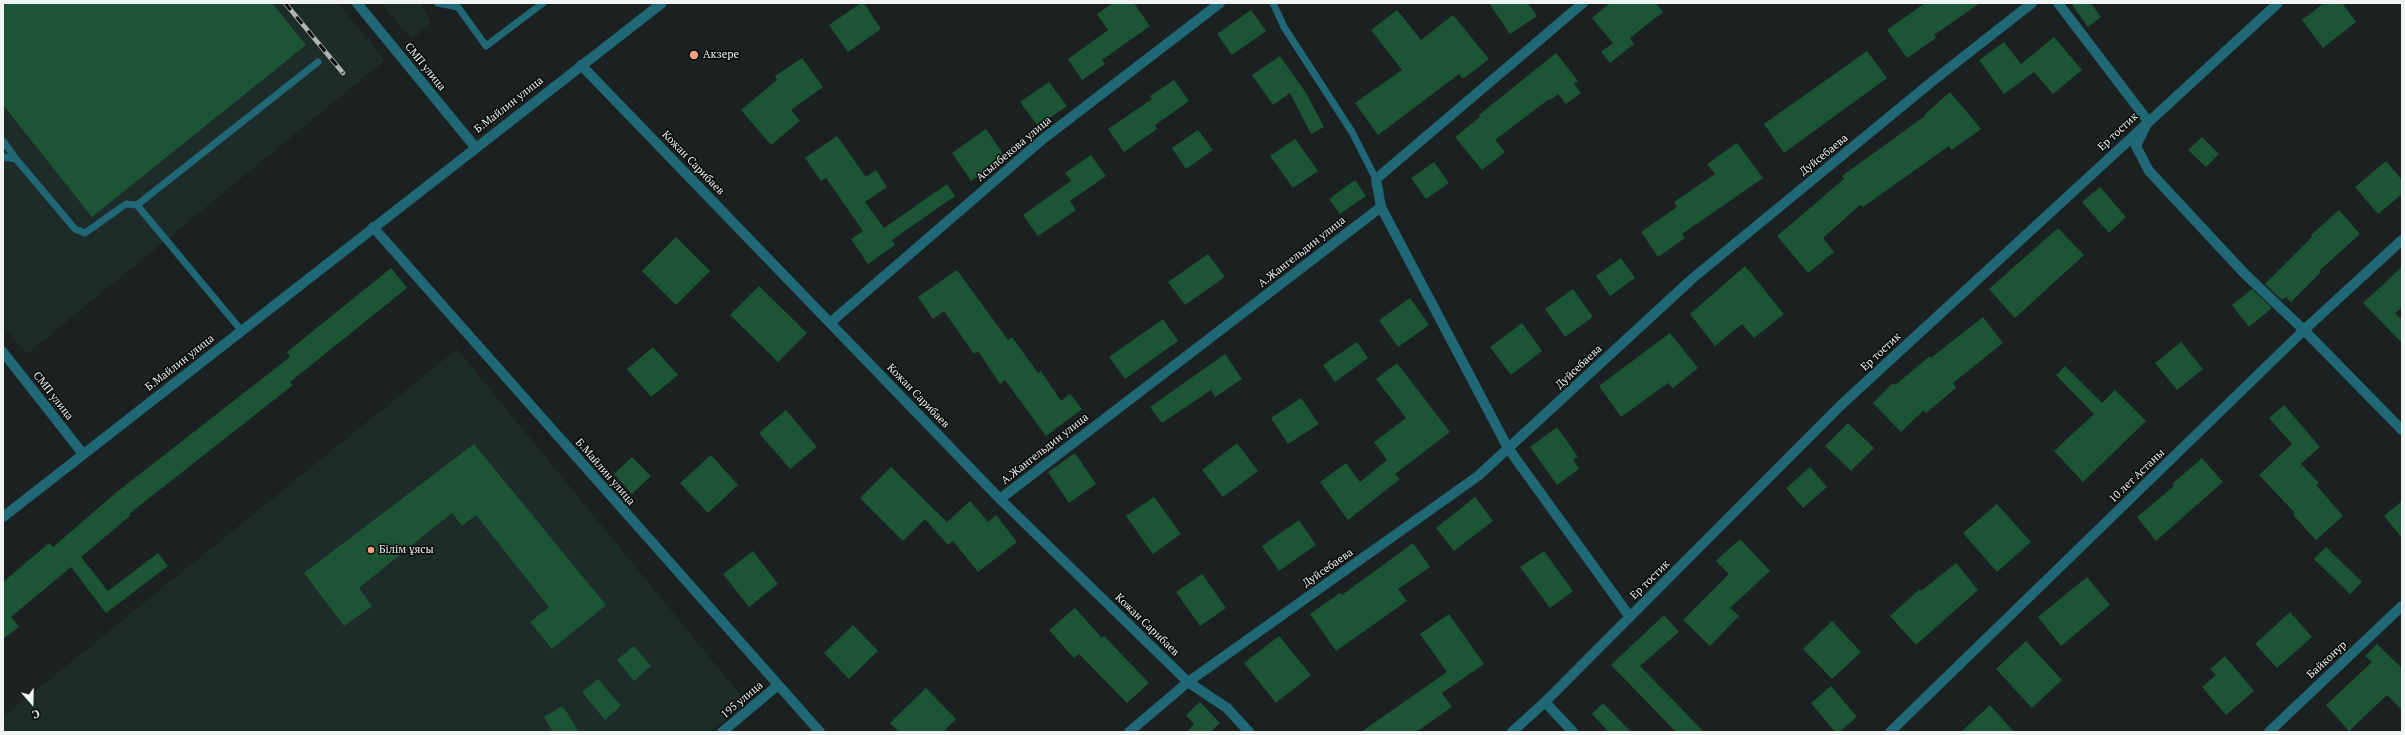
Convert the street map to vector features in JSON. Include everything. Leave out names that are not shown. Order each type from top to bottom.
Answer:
[{"type":"street","name":"СМП улица","points":[[357,3],[475,147]]},
{"type":"street","name":"Б.Майлин улица","points":[[3,518],[475,147],[662,3]]},
{"type":"street","name":"Асылбекова улица","points":[[830,322],[1043,139],[1220,3]]},
{"type":"street","points":[[1583,3],[1376,179],[1381,207],[1508,448],[1630,617]]},
{"type":"street","name":"Дуйсебаева","points":[[1129,732],[1188,682],[1478,476],[1693,278],[1934,80],[2032,3]]},
{"type":"street","points":[[2058,3],[2148,121],[2136,146],[2149,171],[2244,273],[2304,330],[2402,430]]},
{"type":"street","name":"Ер тостик","points":[[1512,732],[1546,702],[1840,406],[2278,3]]},
{"type":"street","name":"Кожан Сарибаев","points":[[581,65],[1000,499],[1188,682],[1228,708],[1249,732]]},
{"type":"street","name":"А.Жангельдин улица","points":[[1000,499],[1381,207]]},
{"type":"street","name":"Б.Майлин улица","points":[[373,227],[777,686],[820,732]]},
{"type":"street","name":"10 лет Астаны","points":[[1890,732],[2304,330],[2402,240]]},
{"type":"street","name":"СМП улица","points":[[3,352],[84,454]]},
{"type":"street","name":"Байконур","points":[[2269,732],[2402,606]]},
{"type":"street","name":"195 улица","points":[[722,732],[777,686]]},
{"type":"street","points":[[1546,702],[1573,732]]},
{"type":"lane","points":[[438,3],[458,7],[486,46],[543,3]]},
{"type":"lane","points":[[1273,3],[1284,27],[1352,132],[1376,179]]},
{"type":"lane","points":[[137,206],[318,62]]},
{"type":"lane","points":[[3,141],[16,159],[75,229],[85,233],[93,230],[126,204],[137,206],[147,215],[242,330]]},
{"type":"lane","points":[[3,157],[16,159]]},
{"type":"shaded area","points":[[3,3],[338,3],[385,60],[27,354],[3,326]]},
{"type":"shaded area","points":[[381,3],[421,3],[431,24],[411,39]]},
{"type":"shaded area","points":[[457,349],[747,703],[710,732],[3,732],[3,717]]},
{"type":"building","points":[[7,3],[272,3],[306,45],[92,217],[3,105],[3,6]]},
{"type":"building","points":[[861,3],[864,3],[881,29],[848,52],[829,25]]},
{"type":"building","points":[[1113,3],[1134,3],[1150,26],[1102,60],[1105,64],[1082,80],[1068,59],[1108,30],[1097,14]]},
{"type":"building","points":[[1489,3],[1528,3],[1537,16],[1510,34]]},
{"type":"building","points":[[1610,3],[1656,3],[1663,12],[1630,38],[1634,44],[1610,63],[1601,52],[1613,43],[1592,18]]},
{"type":"building","points":[[1925,3],[1980,3],[1934,35],[1936,38],[1907,58],[1887,30]]},
{"type":"building","points":[[2071,3],[2091,3],[2101,17],[2088,27]]},
{"type":"building","points":[[2324,3],[2342,3],[2356,22],[2323,48],[2302,20]]},
{"type":"building","points":[[1251,10],[1266,31],[1232,55],[1217,34]]},
{"type":"building","points":[[1397,10],[1421,40],[1453,15],[1489,59],[1463,79],[1459,74],[1378,135],[1355,103],[1402,70],[1371,30]]},
{"type":"building","points":[[2054,37],[2082,70],[2053,94],[2034,72],[2004,94],[1979,60],[2004,42],[2021,64]]},
{"type":"building","points":[[1867,51],[1887,78],[1784,153],[1764,124]]},
{"type":"building","points":[[1556,53],[1578,81],[1574,84],[1581,93],[1566,104],[1558,94],[1550,100],[1549,99],[1495,140],[1505,152],[1482,170],[1455,137],[1480,117],[1479,115]]},
{"type":"building","points":[[1280,56],[1306,93],[1324,127],[1311,134],[1290,93],[1273,105],[1252,75]]},
{"type":"building","points":[[802,58],[823,87],[791,110],[800,121],[771,145],[741,110],[777,80],[775,76]]},
{"type":"building","points":[[1174,80],[1189,101],[1155,125],[1157,129],[1124,152],[1108,129],[1152,99],[1150,96]]},
{"type":"building","points":[[1049,82],[1067,106],[1038,126],[1020,102]]},
{"type":"building","points":[[1950,92],[1981,129],[1952,150],[1949,146],[1863,207],[1860,205],[1823,238],[1834,252],[1808,273],[1777,236],[1844,179],[1842,176],[1925,116],[1924,115]]},
{"type":"building","points":[[986,129],[1006,158],[971,181],[952,153]]},
{"type":"building","points":[[1198,130],[1213,150],[1186,169],[1172,148]]},
{"type":"building","points":[[837,136],[866,177],[876,170],[887,187],[865,202],[884,228],[947,184],[955,196],[892,240],[895,245],[868,264],[851,239],[863,231],[826,178],[821,181],[805,158]]},
{"type":"building","points":[[2202,137],[2219,154],[2206,167],[2188,150]]},
{"type":"building","points":[[1295,139],[1318,171],[1293,188],[1270,156]]},
{"type":"building","points":[[1737,143],[1763,178],[1682,234],[1685,238],[1658,257],[1641,232],[1677,207],[1674,202],[1715,174],[1707,164]]},
{"type":"building","points":[[1091,155],[1106,176],[1070,201],[1076,210],[1038,236],[1023,215],[1071,181],[1065,173]]},
{"type":"building","points":[[2386,161],[2402,180],[2402,194],[2378,214],[2355,187]]},
{"type":"building","points":[[1434,162],[1449,183],[1426,199],[1411,178]]},
{"type":"building","points":[[1355,180],[1366,196],[1340,214],[1329,199]]},
{"type":"building","points":[[2100,187],[2126,217],[2109,233],[2082,202]]},
{"type":"building","points":[[2339,210],[2360,234],[2319,271],[2321,272],[2291,302],[2286,297],[2282,300],[2265,284],[2312,237],[2311,235]]},
{"type":"building","points":[[2058,228],[2084,255],[2015,318],[1989,289]]},
{"type":"building","points":[[676,237],[710,271],[676,305],[642,271]]},
{"type":"building","points":[[1208,254],[1225,277],[1185,305],[1168,282]]},
{"type":"building","points":[[1621,258],[1635,278],[1610,296],[1596,276]]},
{"type":"building","points":[[1745,266],[1784,314],[1754,338],[1742,324],[1715,346],[1690,314]]},
{"type":"building","points":[[2402,267],[2402,308],[2395,313],[2402,320],[2402,343],[2363,303]]},
{"type":"building","points":[[391,268],[407,288],[290,382],[293,385],[129,514],[131,515],[81,557],[108,591],[158,553],[168,566],[106,613],[71,567],[11,617],[19,627],[3,639],[3,582],[49,543],[53,547],[118,491],[290,357],[287,352]]},
{"type":"building","points":[[957,270],[1008,340],[1012,337],[1038,373],[1041,371],[1061,401],[1070,394],[1082,409],[1046,436],[1005,380],[1000,384],[978,351],[974,354],[944,311],[933,319],[918,297]]},
{"type":"building","points":[[759,286],[807,333],[778,362],[730,315]]},
{"type":"building","points":[[1573,289],[1593,317],[1565,337],[1545,309]]},
{"type":"building","points":[[2252,289],[2272,308],[2249,327],[2232,305]]},
{"type":"building","points":[[1410,298],[1429,325],[1398,347],[1379,320]]},
{"type":"building","points":[[1983,317],[2003,343],[1953,383],[1956,388],[1926,413],[1924,410],[1901,432],[1873,403],[1893,383],[1895,385],[1930,356],[1931,358]]},
{"type":"building","points":[[1163,319],[1178,341],[1125,379],[1109,357]]},
{"type":"building","points":[[1522,323],[1542,351],[1511,375],[1490,347]]},
{"type":"building","points":[[1670,333],[1698,368],[1673,388],[1668,383],[1621,417],[1599,386]]},
{"type":"building","points":[[1357,342],[1368,358],[1335,382],[1323,365]]},
{"type":"building","points":[[2181,342],[2203,369],[2177,390],[2155,363]]},
{"type":"building","points":[[653,347],[678,375],[651,397],[627,369]]},
{"type":"building","points":[[1225,354],[1242,379],[1215,397],[1211,390],[1162,423],[1150,407]]},
{"type":"building","points":[[1397,363],[1450,432],[1395,474],[1400,479],[1348,520],[1320,482],[1346,463],[1360,482],[1387,460],[1374,442],[1406,418],[1376,379]]},
{"type":"building","points":[[2065,366],[2102,403],[2115,390],[2146,421],[2083,482],[2054,451],[2094,414],[2056,375]]},
{"type":"building","points":[[1301,398],[1319,424],[1288,444],[1271,418]]},
{"type":"building","points":[[2284,405],[2320,447],[2301,464],[2319,483],[2316,485],[2343,516],[2316,540],[2293,515],[2295,513],[2259,475],[2292,444],[2269,418]]},
{"type":"building","points":[[786,410],[817,447],[790,469],[759,433]]},
{"type":"building","points":[[1848,423],[1874,448],[1851,471],[1825,446]]},
{"type":"building","points":[[1557,427],[1578,457],[1573,460],[1579,469],[1557,485],[1530,447]]},
{"type":"building","points":[[1237,443],[1258,471],[1223,497],[1202,470]]},
{"type":"building","name":"Білім ұясы","points":[[474,444],[606,605],[552,649],[530,622],[549,607],[476,515],[462,526],[452,513],[359,588],[372,606],[344,626],[304,573]]},
{"type":"building","points":[[1075,453],[1096,484],[1069,503],[1048,472]]},
{"type":"building","points":[[711,455],[738,485],[708,513],[680,483]]},
{"type":"building","points":[[632,457],[651,476],[632,494],[614,474]]},
{"type":"building","points":[[2202,458],[2223,482],[2156,541],[2137,517],[2174,486],[2172,484]]},
{"type":"building","points":[[891,467],[947,522],[970,501],[988,522],[996,515],[1017,542],[978,572],[953,541],[948,545],[925,519],[903,541],[860,498]]},
{"type":"building","points":[[1810,467],[1827,487],[1803,508],[1786,488]]},
{"type":"building","points":[[1154,497],[1181,534],[1153,554],[1126,516]]},
{"type":"building","points":[[1475,497],[1493,521],[1454,551],[1436,528]]},
{"type":"building","points":[[2402,501],[2402,538],[2384,516]]},
{"type":"building","points":[[1997,504],[2031,542],[1997,572],[1963,533]]},
{"type":"building","points":[[1299,520],[1316,545],[1279,571],[1262,546]]},
{"type":"building","points":[[1740,539],[1770,571],[1730,608],[1739,616],[1710,646],[1683,620],[1729,574],[1716,561]]},
{"type":"building","points":[[1413,543],[1430,567],[1398,589],[1407,601],[1336,651],[1310,614],[1340,593],[1342,595]]},
{"type":"building","points":[[2326,547],[2362,582],[2350,594],[2314,559]]},
{"type":"building","points":[[753,551],[778,584],[749,607],[723,574]]},
{"type":"building","points":[[1544,551],[1573,591],[1550,608],[1520,567]]},
{"type":"building","points":[[1956,563],[1978,590],[1916,645],[1890,616],[1920,589],[1921,591]]},
{"type":"building","points":[[1202,574],[1226,608],[1200,626],[1176,592]]},
{"type":"building","points":[[2087,577],[2110,605],[2061,646],[2038,617]]},
{"type":"building","points":[[1075,608],[1102,638],[1104,636],[1149,683],[1127,703],[1079,654],[1074,658],[1049,630]]},
{"type":"building","points":[[2290,612],[2312,637],[2277,668],[2255,644]]},
{"type":"building","points":[[1449,614],[1484,664],[1442,693],[1452,707],[1416,732],[1361,732],[1447,672],[1420,634]]},
{"type":"building","points":[[1664,615],[1679,632],[1640,666],[1704,732],[1676,732],[1611,665]]},
{"type":"building","points":[[1832,621],[1861,652],[1832,679],[1803,649]]},
{"type":"building","points":[[853,625],[878,651],[849,679],[824,653]]},
{"type":"building","points":[[1279,636],[1311,675],[1276,703],[1244,663]]},
{"type":"building","points":[[2026,641],[2062,680],[2032,708],[1996,669]]},
{"type":"building","points":[[2377,644],[2402,668],[2402,710],[2387,695],[2349,731],[2326,705],[2372,662],[2365,656]]},
{"type":"building","points":[[634,646],[651,666],[634,681],[617,660]]},
{"type":"building","points":[[2225,656],[2254,691],[2226,715],[2202,687],[2216,675],[2210,669]]},
{"type":"building","points":[[598,679],[621,706],[605,720],[582,692]]},
{"type":"building","points":[[1831,686],[1857,717],[1839,732],[1835,732],[1811,703]]},
{"type":"building","points":[[926,688],[956,719],[943,732],[899,732],[890,723]]},
{"type":"building","points":[[1200,702],[1220,723],[1210,732],[1187,732],[1194,724],[1186,715]]},
{"type":"building","points":[[1603,703],[1631,732],[1609,732],[1592,714]]},
{"type":"building","points":[[1990,705],[2014,732],[1961,732]]},
{"type":"building","points":[[562,706],[579,732],[553,732],[544,717]]},
{"type":"railway","points":[[285,3],[343,73]]},
{"type":"place","name":"Акзере","points":[[694,55]]},
{"type":"place","name":"Білім ұясы","points":[[371,550]]}]
